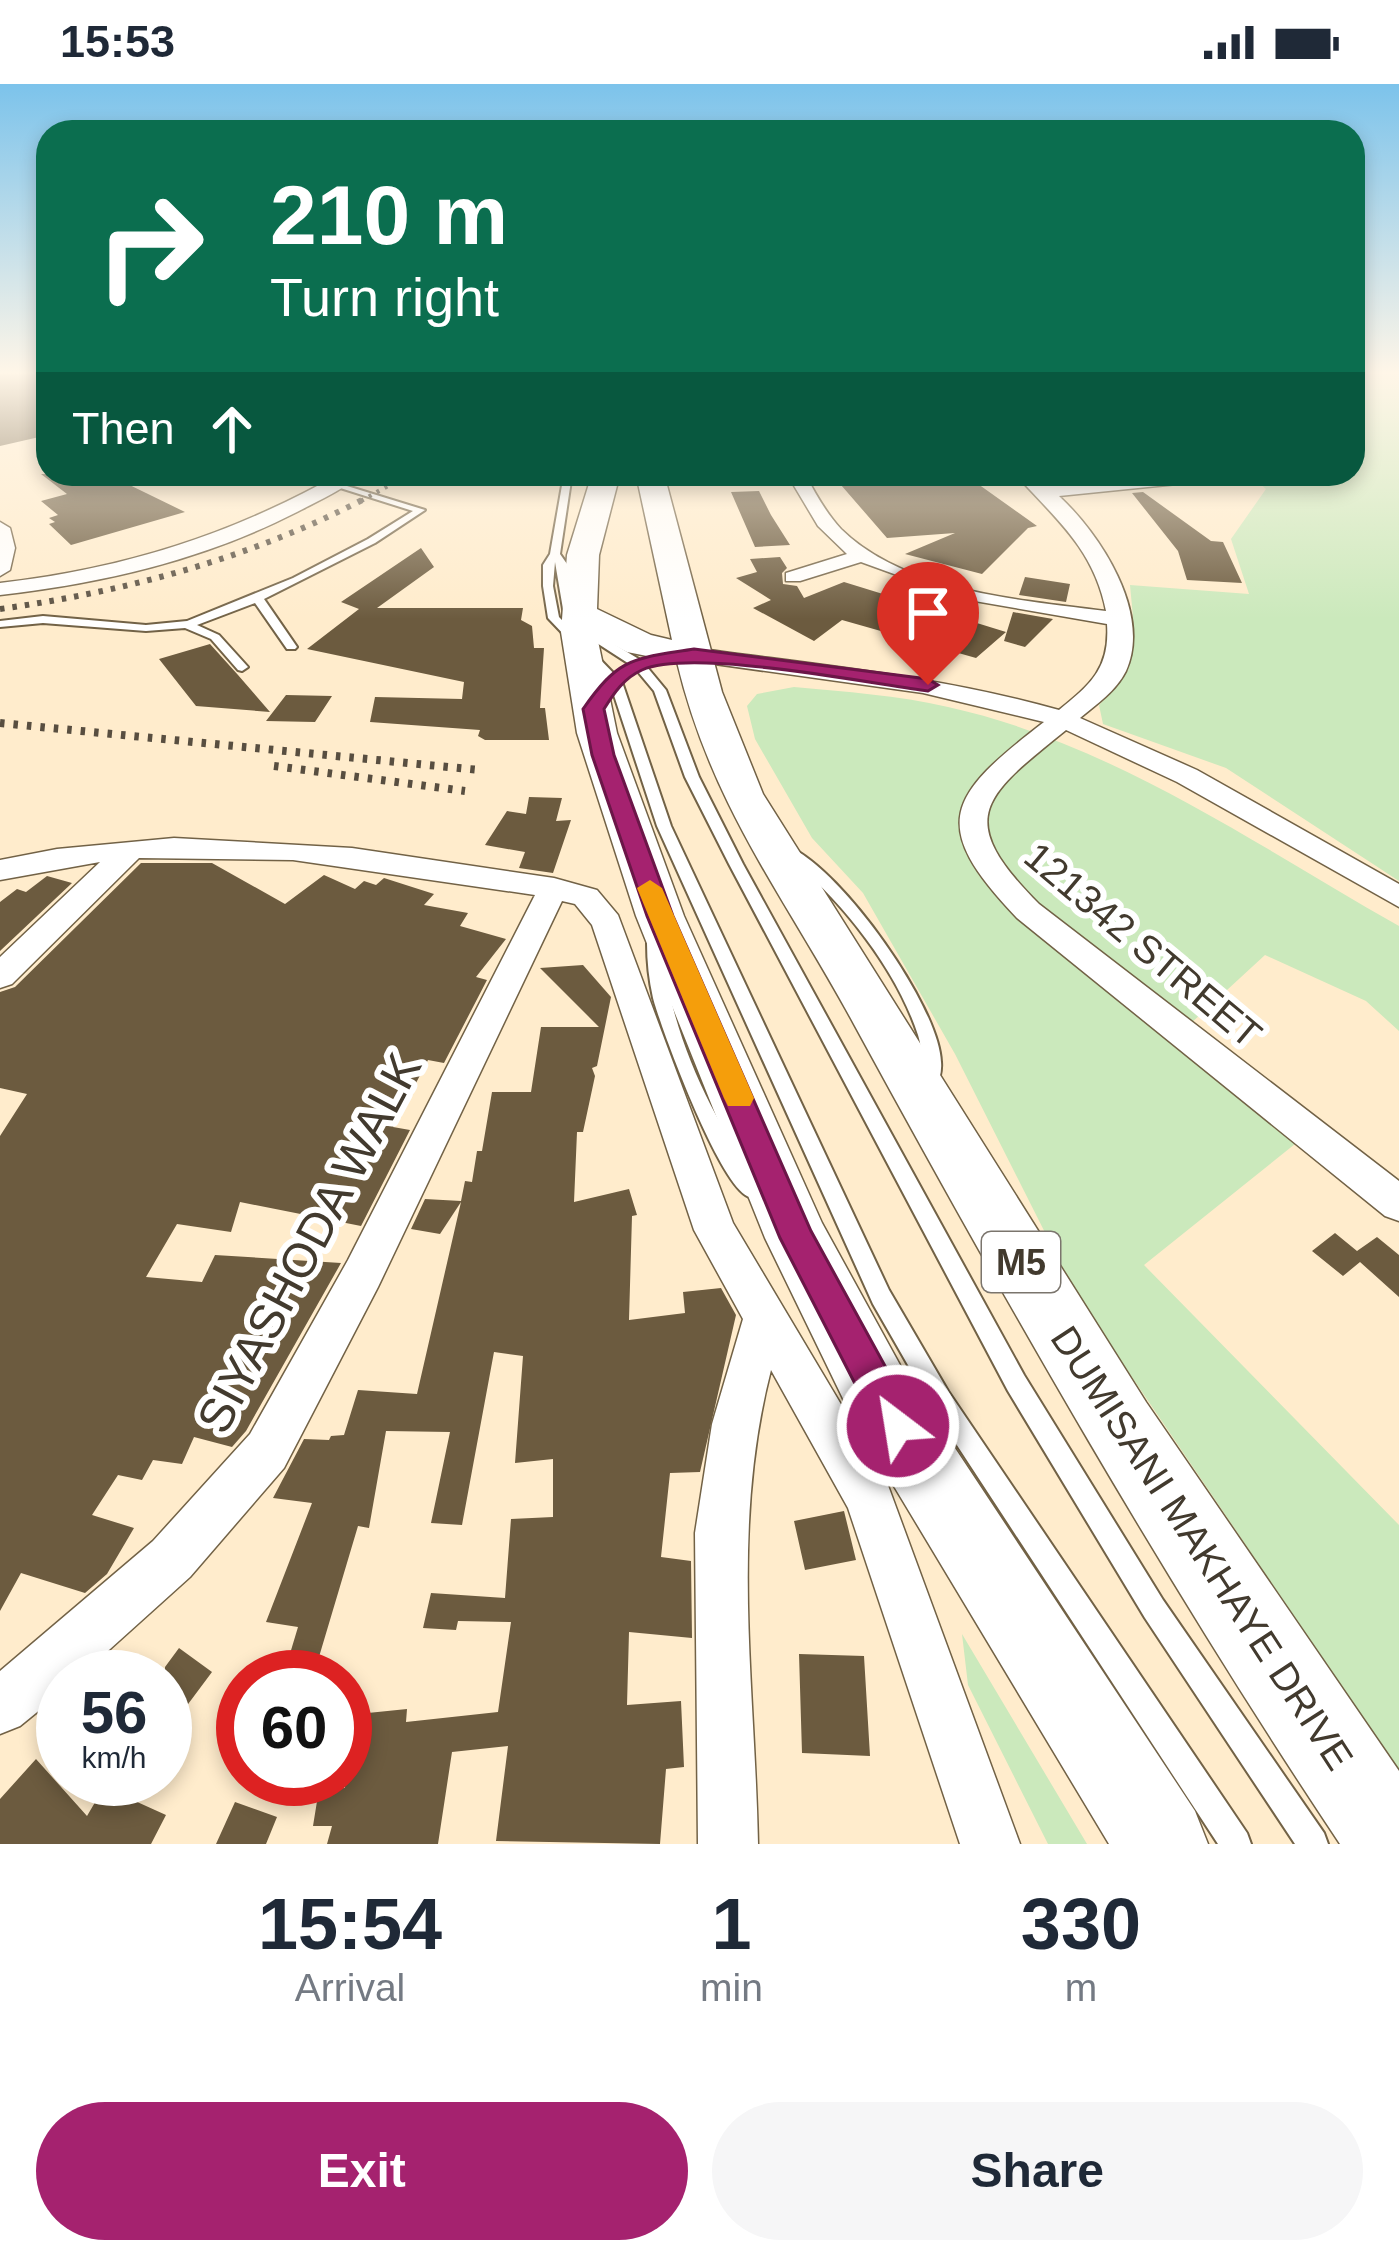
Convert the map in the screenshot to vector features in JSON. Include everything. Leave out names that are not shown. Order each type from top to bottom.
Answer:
[{"type":"main road","name":"DUMISANI MAKHAYE DRIVE","points":[[603,486],[583,555],[611,656],[716,736],[768,843],[863,992],[926,1105],[1186,1535],[1395,1844]]},
{"type":"main road","name":"DUMISANI MAKHAYE DRIVE","points":[[647,486],[611,656],[603,755],[660,916],[797,1238],[875,1389],[1162,1844]]},
{"type":"street","points":[[0,589],[102,578],[156,563],[216,543],[331,486]]},
{"type":"street","points":[[804,486],[838,537],[864,555],[976,596],[1119,619],[1104,562],[1037,486]]},
{"type":"street","points":[[1044,492],[1105,486]]},
{"type":"street","points":[[0,528],[5,548],[0,569]]},
{"type":"street","points":[[793,577],[864,555]]},
{"type":"street","name":"121342 STREET","points":[[1119,619],[1114,670],[1064,720],[1002,766],[980,791],[971,820],[973,837],[989,872],[1124,990],[1399,1204]]},
{"type":"street","points":[[611,656],[898,680],[1007,702],[1064,720],[1191,782],[1399,897]]},
{"type":"street","points":[[0,870],[83,851],[221,849],[378,857],[570,892],[607,922],[715,1230],[869,1497],[990,1844]]},
{"type":"street","points":[[0,976],[129,851]]},
{"type":"street","name":"SIYASHODA WALK","points":[[0,1706],[194,1535],[261,1462],[439,1126],[526,933],[570,892]]},
{"type":"street","points":[[728,1844],[729,1765],[718,1603],[724,1490],[765,1318]]},
{"type":"lane","points":[[0,624],[49,618],[160,628],[187,625],[256,596],[420,510],[362,486]]},
{"type":"lane","points":[[566,486],[555,554],[548,565],[552,611],[660,690],[692,777],[736,864],[1016,1383],[1154,1609],[1312,1844]]},
{"type":"lane","points":[[256,596],[291,647]]},
{"type":"lane","points":[[187,625],[215,637],[242,667]]},
{"type":"lane","points":[[611,656],[664,826],[881,1297],[979,1460],[1236,1844]]},
{"type":"green space","points":[[1365,455],[1399,455],[1399,881],[1226,768],[1103,724],[1099,705],[1123,676],[1132,650],[1130,585],[1249,594],[1231,539],[1266,489],[1263,486],[1365,486]]},
{"type":"green space","points":[[794,687],[929,703],[1008,723],[1067,745],[1181,800],[1399,926],[1399,1031],[1366,1001],[1265,955],[1189,1025],[1295,1144],[1144,1265],[1399,1525],[1399,1771],[1077,1296],[955,1054],[863,893],[812,838],[755,739],[747,706],[757,694]]},
{"type":"green space","points":[[962,1634],[1087,1844],[1048,1844],[968,1685]]},
{"type":"building","points":[[57,486],[132,486],[185,512],[71,545],[49,524],[55,522],[49,518],[58,515],[41,501],[67,494]]},
{"type":"building","points":[[842,486],[981,486],[1037,526],[1028,528],[982,574],[905,554],[955,533],[887,538]]},
{"type":"building","points":[[759,491],[790,545],[755,547],[731,492]]},
{"type":"building","points":[[1143,492],[1211,541],[1223,542],[1242,583],[1187,580],[1178,551],[1132,493]]},
{"type":"building","points":[[421,548],[434,567],[377,608],[523,608],[521,620],[532,626],[534,648],[544,648],[540,708],[545,708],[549,740],[485,740],[478,736],[480,730],[370,722],[375,697],[462,699],[464,682],[307,649],[359,609],[341,602]]},
{"type":"building","points":[[780,557],[787,568],[782,573],[783,584],[797,586],[804,598],[844,582],[1006,632],[976,658],[842,620],[814,641],[753,608],[771,600],[736,578],[757,572],[750,559]]},
{"type":"building","points":[[1025,577],[1070,584],[1066,602],[1019,595]]},
{"type":"building","points":[[1013,612],[1053,619],[1025,647],[1004,641]]},
{"type":"building","points":[[210,644],[270,712],[196,706],[159,659]]},
{"type":"building","points":[[286,695],[332,696],[315,722],[266,721]]},
{"type":"building","points":[[529,797],[562,798],[556,821],[571,820],[553,873],[519,868],[525,852],[485,845],[507,811],[526,814]]},
{"type":"building","points":[[141,863],[212,863],[285,904],[324,875],[355,889],[364,881],[376,885],[384,878],[434,894],[424,905],[468,913],[460,926],[506,939],[476,977],[487,980],[444,1063],[428,1060],[393,1127],[410,1130],[361,1226],[240,1202],[231,1232],[177,1224],[146,1277],[202,1282],[215,1255],[341,1263],[246,1431],[232,1447],[194,1437],[182,1464],[153,1460],[142,1480],[118,1475],[92,1515],[134,1528],[107,1574],[85,1593],[21,1573],[0,1611],[0,1136],[27,1094],[0,1088],[0,992],[15,987]]},
{"type":"building","points":[[47,876],[72,883],[0,951],[0,902],[17,889],[26,892]]},
{"type":"building","points":[[583,965],[611,997],[597,1066],[592,1068],[595,1076],[583,1132],[577,1132],[574,1202],[629,1189],[637,1215],[632,1216],[629,1320],[685,1313],[683,1292],[721,1288],[736,1315],[700,1472],[670,1473],[661,1557],[691,1561],[692,1638],[629,1632],[627,1705],[681,1701],[684,1767],[666,1769],[660,1844],[496,1841],[508,1746],[452,1752],[438,1844],[327,1844],[332,1826],[313,1826],[316,1806],[372,1806],[372,1713],[407,1709],[406,1722],[498,1712],[511,1622],[458,1621],[456,1630],[423,1628],[431,1593],[505,1598],[511,1519],[553,1517],[553,1459],[515,1463],[523,1356],[494,1352],[462,1525],[431,1523],[450,1432],[386,1431],[369,1528],[358,1526],[321,1650],[291,1650],[298,1627],[266,1622],[312,1503],[273,1498],[304,1439],[344,1435],[358,1390],[417,1394],[461,1202],[440,1234],[411,1229],[425,1199],[461,1201],[465,1181],[472,1182],[477,1151],[482,1151],[492,1092],[531,1092],[541,1027],[599,1027],[540,968]]},
{"type":"building","points":[[1335,1233],[1357,1251],[1377,1237],[1399,1255],[1399,1297],[1360,1262],[1343,1276],[1312,1251]]},
{"type":"building","points":[[844,1511],[856,1560],[805,1570],[794,1521]]},
{"type":"building","points":[[799,1654],[864,1656],[870,1756],[802,1753]]},
{"type":"building","points":[[192,1657],[212,1672],[192,1699]]},
{"type":"building","points":[[36,1759],[36,1806],[78,1806],[87,1816],[93,1806],[146,1806],[166,1815],[151,1844],[0,1844],[0,1799]]},
{"type":"building","points":[[233,1806],[277,1817],[266,1844],[216,1844]]},
{"type":"railway","points":[[361,501],[388,486]]},
{"type":"railway","points":[[0,609],[188,569],[278,538],[366,498]]},
{"type":"railway","points":[[0,723],[479,770]]},
{"type":"railway","points":[[274,766],[465,791]]},
{"type":"slow traffic","points":[[650,888],[739,1098]]},
{"type":"route","points":[[898,1426],[797,1238],[660,916],[603,755],[593,709],[598,696],[638,664],[694,655],[928,685]]}]
